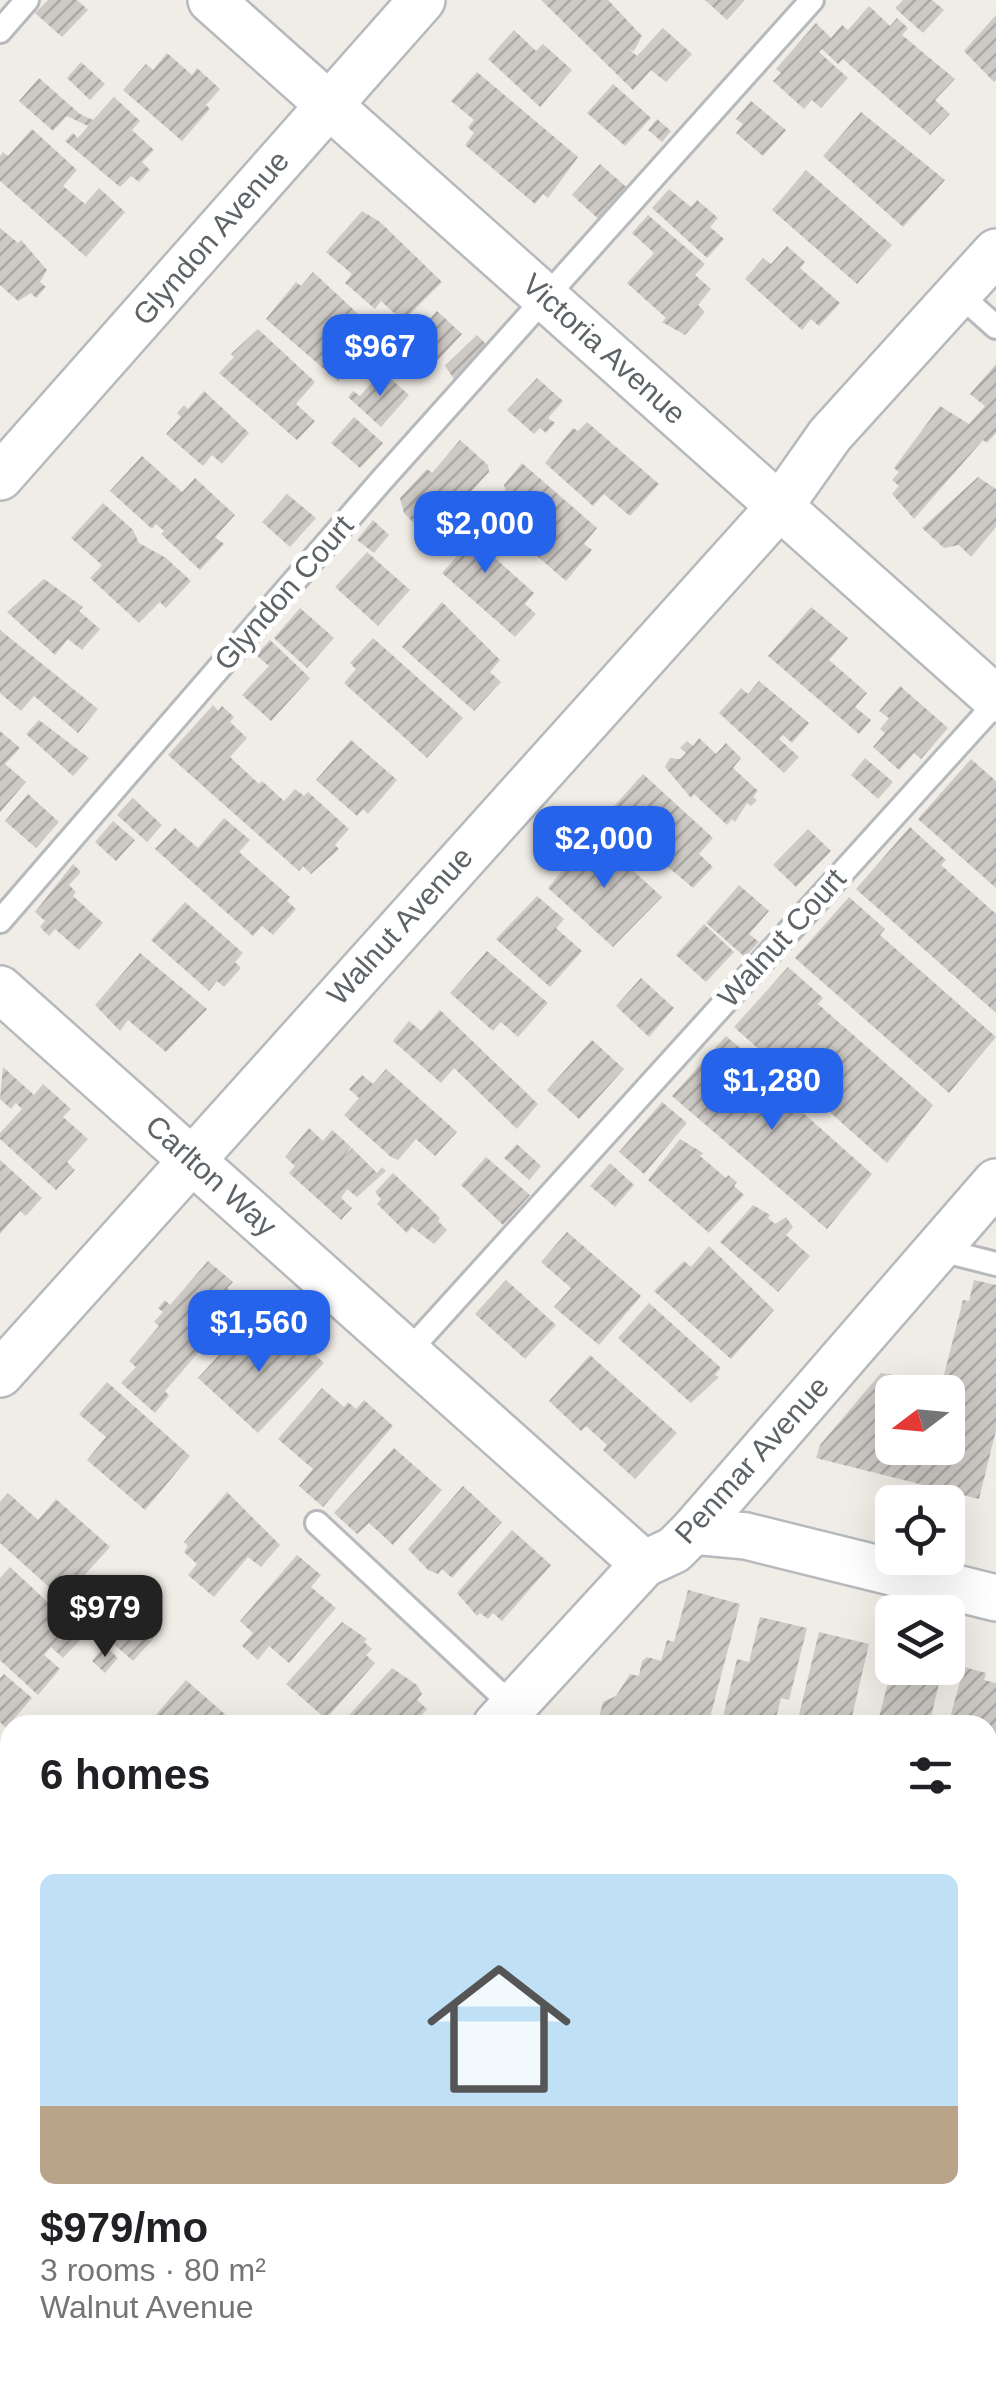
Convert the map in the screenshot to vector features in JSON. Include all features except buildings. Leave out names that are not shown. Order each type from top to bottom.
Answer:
[{"type":"street","name":"Victoria Avenue","points":[[211,0],[996,701]]},
{"type":"street","name":"Glyndon Avenue","points":[[0,477],[422,0]]},
{"type":"street","name":"Walnut Avenue","points":[[0,1374],[780,506],[830,435],[996,252]]},
{"type":"street","name":"Carlton Way","points":[[0,989],[180,1172],[408,1352],[644,1564]]},
{"type":"street","name":"Penmar Avenue","points":[[505,1715],[644,1564],[674,1550],[693,1531],[996,1182]]},
{"type":"street","points":[[693,1531],[746,1536],[996,1598]]},
{"type":"lane","points":[[0,31],[28,0]]},
{"type":"lane","name":"Glyndon Court","points":[[0,920],[381,481],[548,300],[812,0]]},
{"type":"lane","points":[[958,294],[996,327]]},
{"type":"lane","name":"Walnut Court","points":[[408,1352],[996,701]]},
{"type":"lane","points":[[937,1249],[996,1264]]},
{"type":"lane","points":[[317,1523],[505,1715]]}]
